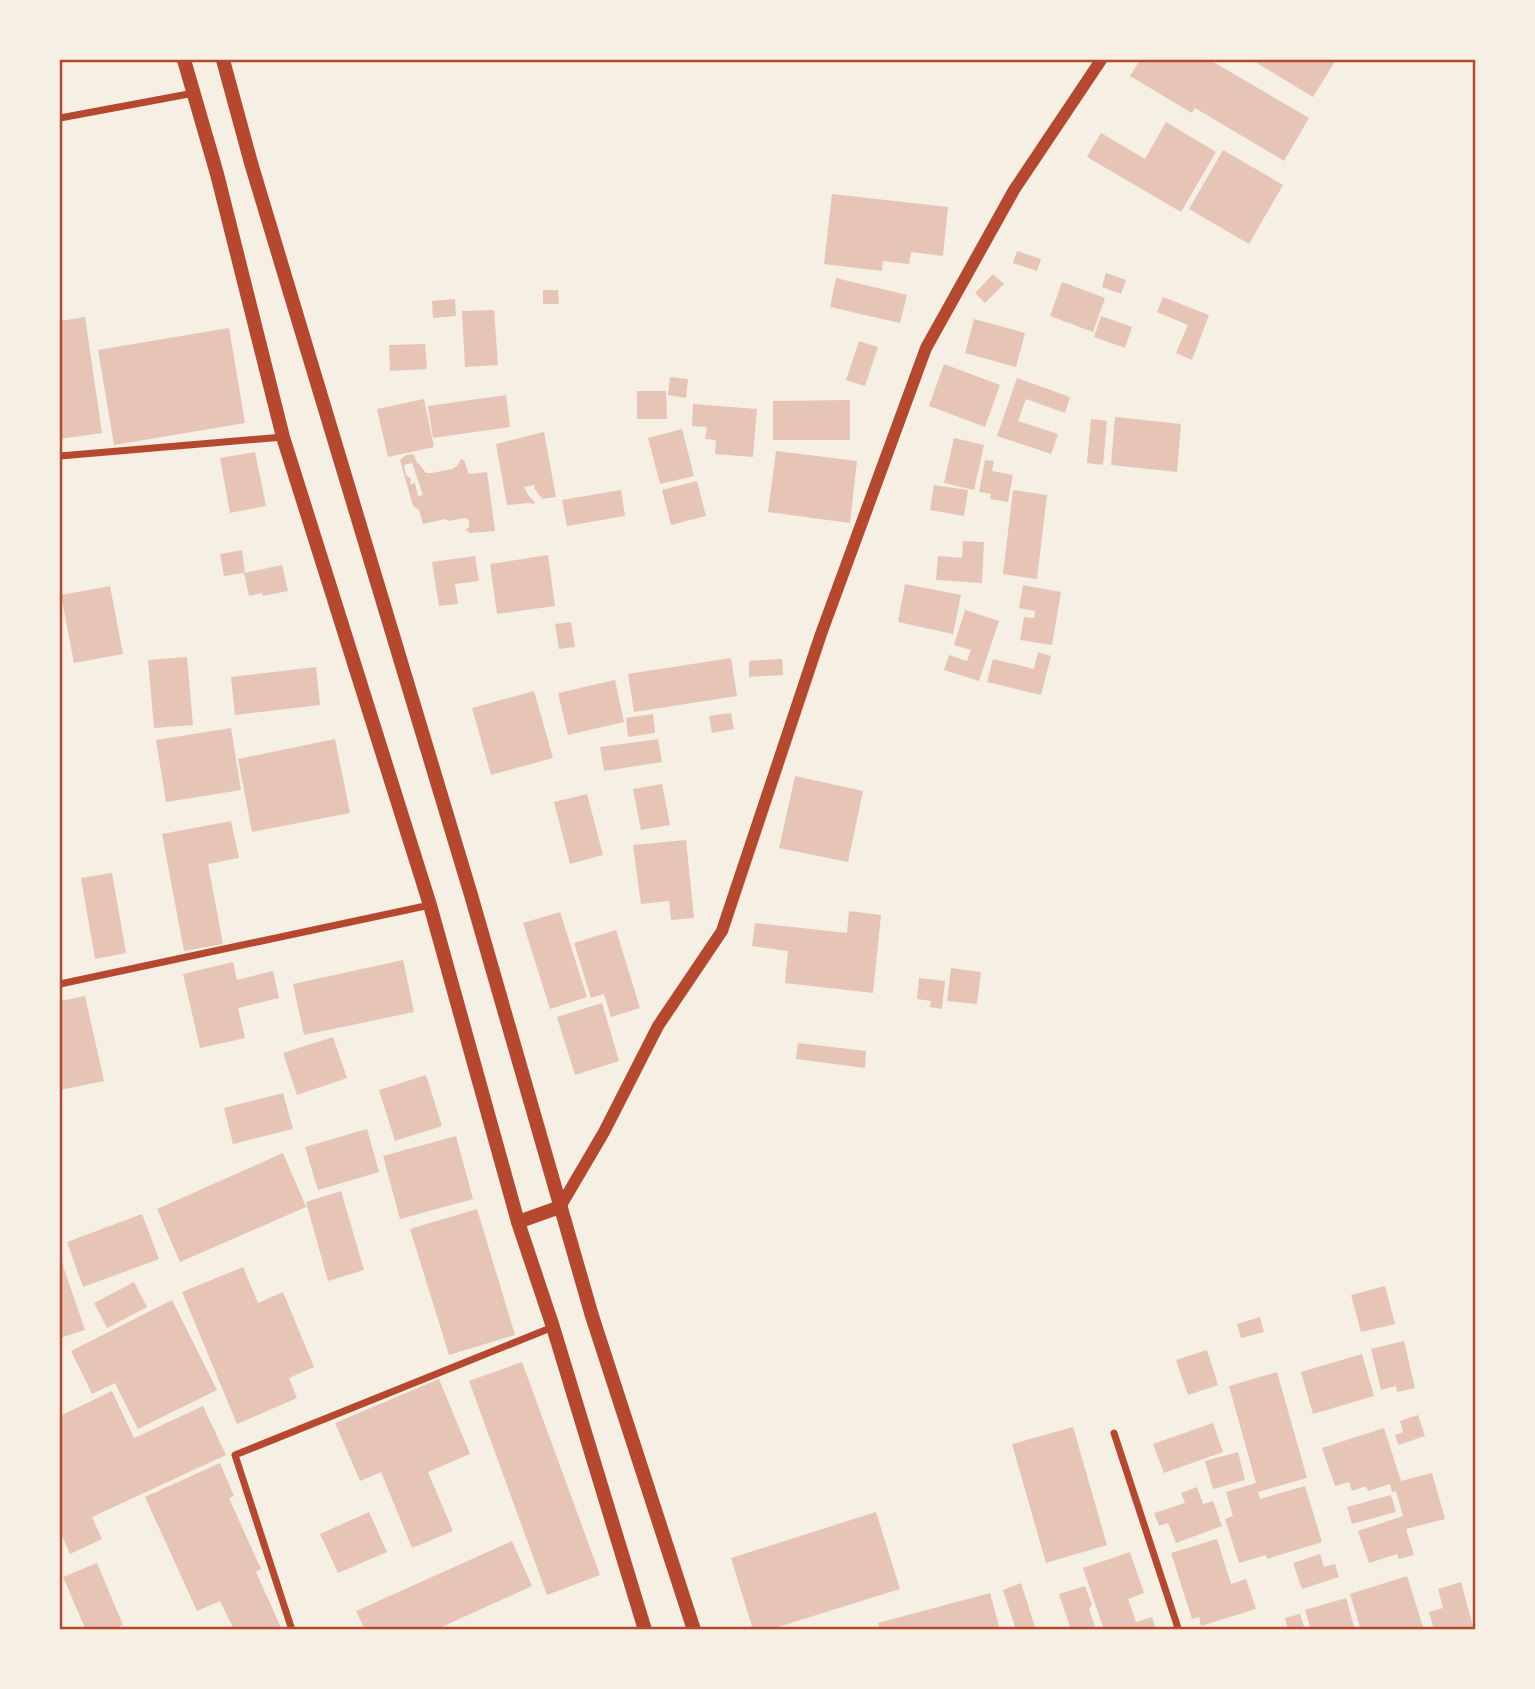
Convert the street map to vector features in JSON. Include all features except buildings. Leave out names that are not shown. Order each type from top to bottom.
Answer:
[{"type":"main road","points":[[184,60],[195,93],[283,437],[430,905],[518,1222],[553,1326],[645,1629]]},
{"type":"main road","points":[[223,60],[251,163],[467,882],[592,1316],[694,1629]]},
{"type":"main road","points":[[518,1222],[561,1207]]},
{"type":"street","points":[[561,1207],[604,1132],[658,1026],[722,931],[821,634],[926,348],[1014,190],[1101,60]]},
{"type":"street","points":[[60,118],[195,93]]},
{"type":"street","points":[[60,456],[283,437]]},
{"type":"street","points":[[60,984],[430,905]]},
{"type":"street","points":[[292,1629],[235,1455],[553,1326]]},
{"type":"street","points":[[1114,1433],[1178,1628],[1176,1629]]}]
